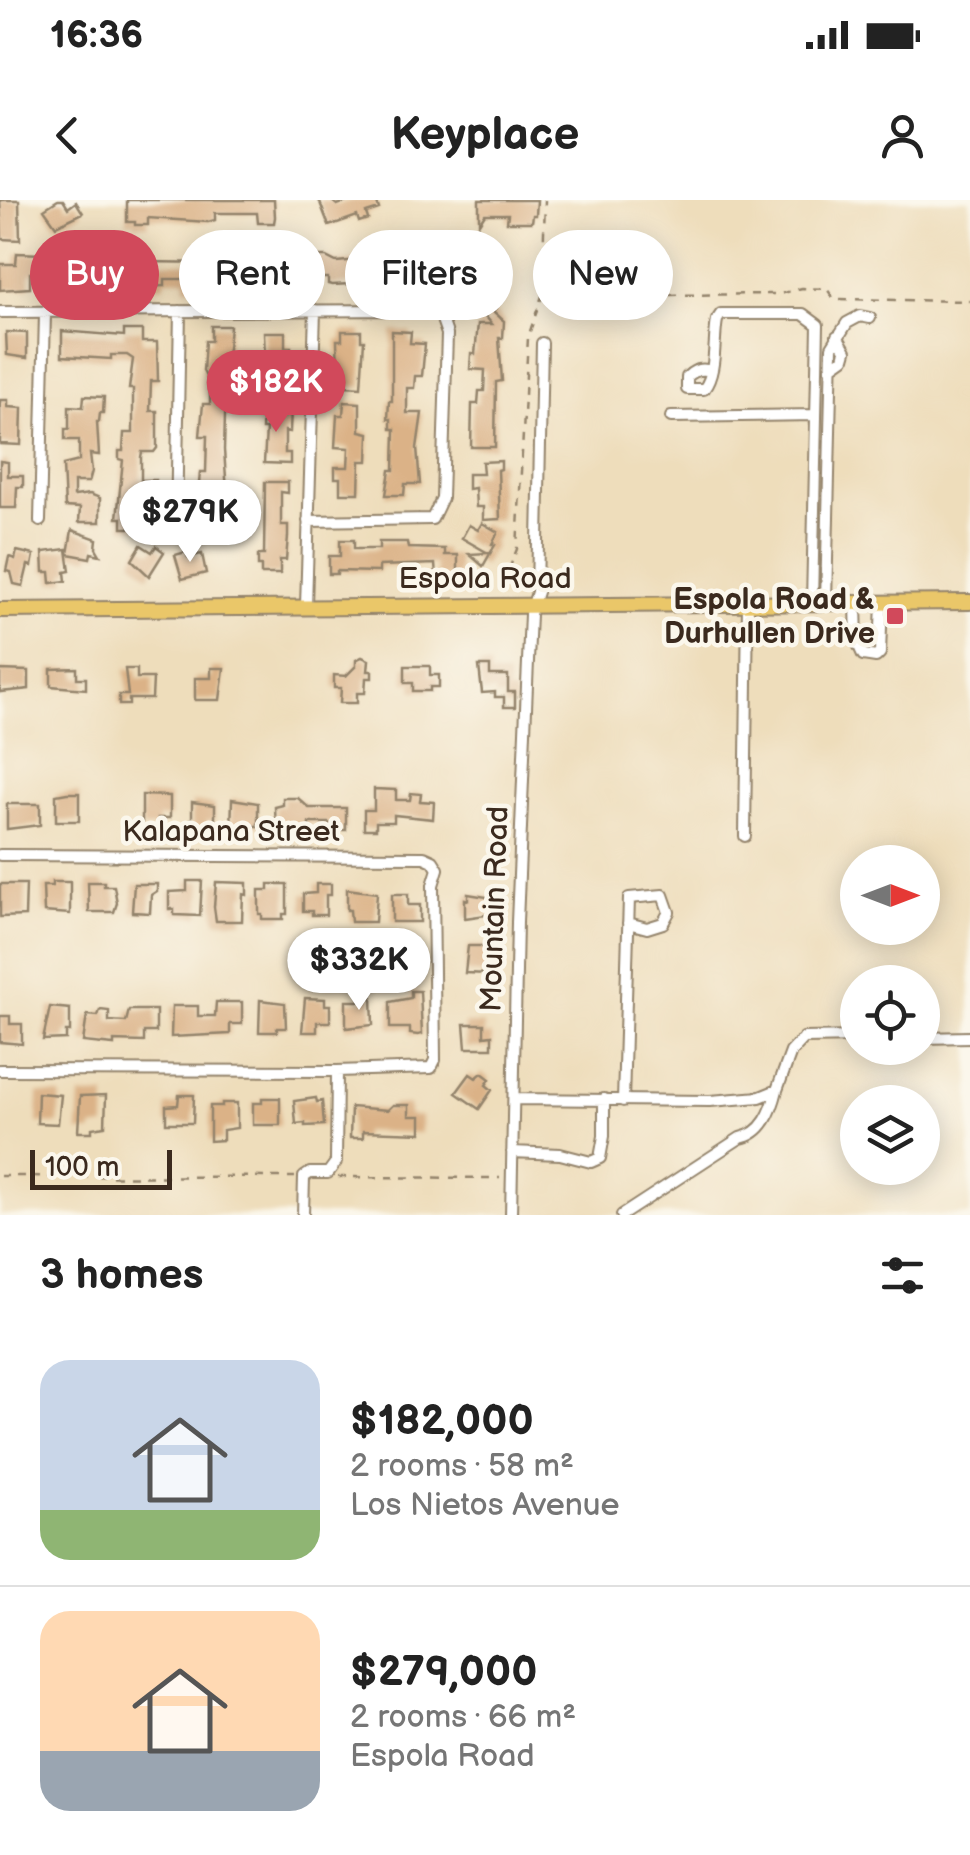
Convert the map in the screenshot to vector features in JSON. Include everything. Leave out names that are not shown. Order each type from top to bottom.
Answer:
[{"type":"main road","name":"Espola Road","points":[[0,610],[970,602]]},
{"type":"street","points":[[308,520],[424,520],[432,518],[442,498],[447,334],[441,317],[428,310],[325,310]]},
{"type":"street","points":[[0,312],[30,312]]},
{"type":"street","points":[[711,370],[721,314],[803,314],[818,326],[812,500],[819,603]]},
{"type":"street","points":[[819,603],[832,347],[847,323],[860,316],[870,318]]},
{"type":"street","points":[[40,520],[44,320]]},
{"type":"street","points":[[176,524],[180,320]]},
{"type":"street","points":[[306,606],[315,320]]},
{"type":"street","name":"Mountain Road","points":[[512,1215],[517,922],[531,606],[537,592],[542,342]]},
{"type":"street","points":[[671,417],[816,415]]},
{"type":"street","points":[[856,603],[858,648],[863,655],[876,657],[880,653],[882,602]]},
{"type":"street","points":[[745,836],[748,603]]},
{"type":"street","name":"Kalapana Street","points":[[0,855],[424,856],[433,860],[438,869],[433,885],[435,1060],[431,1068],[424,1070],[337,1072]]},
{"type":"street","points":[[623,1101],[628,923],[629,898],[664,895],[669,912],[663,923],[647,928],[628,923]]},
{"type":"street","points":[[622,1215],[758,1130],[774,1105],[790,1052],[804,1038],[840,1037]]},
{"type":"street","points":[[940,1038],[970,1038]]},
{"type":"street","points":[[0,1070],[337,1072],[336,1162],[328,1173],[304,1177],[303,1215]]},
{"type":"street","points":[[514,1099],[710,1101],[760,1097],[776,1090]]},
{"type":"street","points":[[512,1152],[560,1154],[591,1162],[600,1158],[604,1099]]},
{"type":"path","points":[[544,230],[545,200]]},
{"type":"path","points":[[673,295],[780,294],[814,288],[827,289],[834,300],[970,302]]},
{"type":"path","points":[[503,584],[517,549],[528,337],[534,320]]},
{"type":"path","points":[[0,1176],[512,1178]]},
{"type":"building","points":[[0,200],[19,200],[20,240],[2,239]]},
{"type":"building","points":[[63,200],[68,208],[76,202],[83,213],[56,226],[44,209]]},
{"type":"building","points":[[127,200],[274,200],[275,217],[274,223],[258,223],[257,213],[215,213],[215,220],[208,222],[148,218],[148,225],[135,225],[127,222]]},
{"type":"building","points":[[319,200],[331,200],[337,205],[352,200],[376,200],[379,209],[366,213],[368,219],[359,222],[357,216],[329,226]]},
{"type":"building","points":[[479,200],[537,200],[536,215],[532,222],[507,222],[508,214],[485,214],[479,223]]},
{"type":"building","points":[[17,253],[30,254],[30,288],[0,290],[0,264],[16,264]]},
{"type":"building","points":[[325,257],[345,261],[345,284],[328,284],[325,278]]},
{"type":"building","points":[[159,262],[179,262],[179,279],[165,279],[165,286],[159,286]]},
{"type":"building","points":[[489,320],[504,321],[503,338],[499,338],[502,381],[496,382],[495,447],[471,447],[472,404],[478,404],[479,391],[484,391],[485,370],[470,369],[471,354],[475,354],[478,324],[492,324]]},
{"type":"building","points":[[211,326],[230,326],[227,359],[235,359],[233,376],[228,376],[232,406],[227,406],[225,415],[224,450],[232,518],[211,517],[212,506],[197,505],[200,472],[206,472],[207,436],[200,436],[203,404],[210,404],[210,384],[203,371],[205,341],[211,341]]},
{"type":"building","points":[[124,330],[142,330],[142,342],[157,342],[158,381],[151,381],[150,411],[157,411],[157,448],[154,452],[142,452],[141,457],[141,480],[156,480],[155,494],[139,494],[139,518],[146,518],[145,528],[122,528],[122,518],[117,518],[123,460],[119,459],[119,451],[123,451],[124,433],[133,433],[133,389],[129,389],[133,359],[127,355],[111,355],[111,359],[62,356],[62,331],[124,336]]},
{"type":"building","points":[[342,331],[361,331],[361,387],[345,386],[345,374],[338,374],[337,340],[342,340]]},
{"type":"building","points":[[392,331],[411,332],[410,343],[425,344],[422,376],[415,376],[414,388],[407,388],[407,413],[422,413],[417,448],[420,484],[405,484],[404,495],[386,495],[390,470],[394,470],[395,429],[391,429],[388,419],[392,401]]},
{"type":"building","points":[[6,332],[27,333],[27,358],[7,355]]},
{"type":"building","points":[[264,332],[285,332],[285,347],[291,347],[291,357],[286,357],[286,378],[291,378],[291,390],[266,387]]},
{"type":"building","points":[[84,396],[104,397],[103,413],[97,422],[99,455],[90,454],[89,482],[74,482],[74,496],[90,494],[100,498],[100,522],[79,522],[80,508],[65,507],[63,465],[79,461],[79,440],[65,440],[65,429],[69,429],[69,406],[83,407]]},
{"type":"building","points":[[0,400],[8,400],[8,407],[22,408],[21,445],[0,444]]},
{"type":"building","points":[[344,402],[360,403],[360,431],[369,433],[368,461],[360,461],[359,493],[340,493],[340,478],[335,478],[335,467],[348,467],[349,448],[335,447],[337,415],[343,415]]},
{"type":"building","points":[[291,408],[290,432],[285,431],[285,453],[290,453],[290,464],[264,463],[263,409]]},
{"type":"building","points":[[0,461],[8,462],[8,476],[23,476],[23,487],[17,487],[16,508],[0,508]]},
{"type":"building","points":[[501,461],[500,519],[483,520],[483,507],[476,507],[475,488],[468,489],[468,474],[483,474],[482,462]]},
{"type":"building","points":[[265,482],[288,482],[288,493],[281,492],[281,525],[288,525],[288,536],[280,574],[261,574],[258,566],[258,555],[264,555]]},
{"type":"building","points":[[482,523],[498,532],[483,566],[469,554],[488,553],[462,538],[469,525],[478,530]]},
{"type":"building","points":[[72,530],[97,539],[100,555],[91,553],[90,558],[68,554]]},
{"type":"building","points":[[340,540],[354,540],[354,549],[379,549],[379,542],[407,542],[408,548],[445,549],[445,555],[458,555],[458,576],[436,577],[435,564],[379,566],[379,572],[329,574],[329,556],[340,556]]},
{"type":"building","points":[[141,545],[152,552],[156,546],[164,552],[149,576],[132,560]]},
{"type":"building","points":[[67,549],[70,571],[65,572],[66,581],[51,583],[50,572],[44,572],[43,552]]},
{"type":"building","points":[[17,551],[34,555],[23,586],[14,584],[11,572],[6,571],[9,557],[15,559]]},
{"type":"building","points":[[186,552],[188,557],[202,554],[206,573],[182,579],[175,555]]},
{"type":"building","points":[[362,657],[369,660],[368,671],[372,671],[372,678],[366,678],[365,693],[357,693],[357,703],[340,703],[341,688],[334,688],[334,675],[346,676]]},
{"type":"building","points":[[405,666],[430,666],[430,675],[439,675],[439,687],[413,691],[413,683],[405,683]]},
{"type":"building","points":[[479,666],[490,666],[490,675],[508,675],[508,692],[515,692],[515,707],[504,707],[504,697],[495,697],[495,692],[482,693]]},
{"type":"building","points":[[77,668],[77,678],[86,678],[86,689],[51,686],[51,669]]},
{"type":"building","points":[[211,668],[224,668],[220,700],[195,700],[195,678],[211,678]]},
{"type":"building","points":[[125,669],[137,669],[137,678],[153,678],[152,699],[129,699],[129,705],[119,705],[119,695],[128,695]]},
{"type":"building","points":[[0,670],[29,671],[29,689],[0,692]]},
{"type":"building","points":[[374,789],[396,790],[396,800],[410,800],[411,793],[421,794],[420,801],[434,802],[433,819],[394,815],[394,822],[376,822],[376,829],[364,829],[364,810],[374,810]]},
{"type":"building","points":[[79,793],[79,821],[56,821],[56,795]]},
{"type":"building","points":[[142,795],[170,796],[170,818],[158,818],[158,828],[142,828]]},
{"type":"building","points":[[283,798],[298,798],[309,808],[346,808],[346,830],[332,830],[329,823],[309,823],[309,828],[276,832],[275,807],[283,805]]},
{"type":"building","points":[[232,799],[258,803],[258,826],[231,830]]},
{"type":"building","points":[[192,802],[215,805],[215,820],[207,821],[206,829],[192,829]]},
{"type":"building","points":[[7,804],[40,804],[40,825],[7,829]]},
{"type":"building","points":[[187,881],[202,881],[200,916],[174,915],[174,909],[169,909],[169,892],[187,891]]},
{"type":"building","points":[[52,882],[70,882],[70,914],[44,912],[43,886],[52,886]]},
{"type":"building","points":[[88,882],[114,886],[114,912],[89,912]]},
{"type":"building","points":[[216,882],[247,883],[242,921],[216,921]]},
{"type":"building","points":[[0,884],[26,884],[25,916],[0,917]]},
{"type":"building","points":[[134,884],[157,884],[157,891],[151,895],[150,913],[132,912]]},
{"type":"building","points":[[269,884],[287,884],[287,914],[283,914],[283,919],[262,919],[259,914],[259,890],[269,890]]},
{"type":"building","points":[[316,884],[331,884],[331,895],[326,895],[326,915],[303,911],[303,894],[316,893]]},
{"type":"building","points":[[347,889],[377,893],[375,922],[351,922]]},
{"type":"building","points":[[392,894],[408,894],[408,905],[420,905],[420,922],[392,922]]},
{"type":"building","points":[[468,894],[493,898],[493,914],[465,918]]},
{"type":"building","points":[[468,946],[490,946],[490,974],[465,973]]},
{"type":"building","points":[[411,991],[420,991],[422,1034],[418,1035],[410,1034],[410,1028],[390,1028],[390,1002],[411,998]]},
{"type":"building","points":[[365,996],[372,997],[373,1025],[346,1028],[346,1001],[365,1001]]},
{"type":"building","points":[[305,998],[325,999],[325,1005],[330,1005],[330,1022],[317,1022],[317,1032],[302,1032]]},
{"type":"building","points":[[260,1000],[285,1003],[286,1028],[259,1032]]},
{"type":"building","points":[[216,1002],[242,1002],[242,1024],[230,1024],[230,1034],[171,1037],[172,1006],[198,1006],[198,1016],[215,1016]]},
{"type":"building","points":[[50,1007],[70,1009],[70,1032],[66,1032],[66,1039],[43,1040]]},
{"type":"building","points":[[100,1010],[109,1011],[109,1021],[126,1022],[129,1010],[156,1010],[156,1032],[144,1032],[144,1042],[83,1042],[87,1015],[98,1016]]},
{"type":"building","points":[[0,1016],[10,1016],[10,1024],[22,1024],[22,1044],[0,1042]]},
{"type":"building","points":[[464,1024],[484,1024],[484,1036],[492,1035],[492,1048],[466,1048]]},
{"type":"building","points":[[482,1073],[490,1079],[486,1085],[492,1090],[479,1109],[456,1093],[470,1074],[476,1078]]},
{"type":"building","points":[[38,1093],[61,1095],[58,1124],[37,1123]]},
{"type":"building","points":[[106,1095],[105,1126],[92,1128],[92,1132],[78,1132],[80,1096]]},
{"type":"building","points":[[179,1095],[194,1095],[193,1123],[166,1123],[166,1106],[178,1105]]},
{"type":"building","points":[[262,1098],[280,1098],[280,1125],[253,1125],[253,1103],[262,1103]]},
{"type":"building","points":[[316,1098],[317,1102],[322,1101],[324,1125],[296,1124],[294,1101]]},
{"type":"building","points":[[237,1103],[237,1128],[223,1130],[223,1140],[210,1141],[210,1106]]},
{"type":"building","points":[[393,1105],[409,1105],[409,1116],[421,1116],[421,1133],[363,1131],[363,1138],[350,1138],[351,1107],[388,1110]]},
{"type":"place","name":"Espola Road & Durhullen Drive","points":[[895,616]]}]
